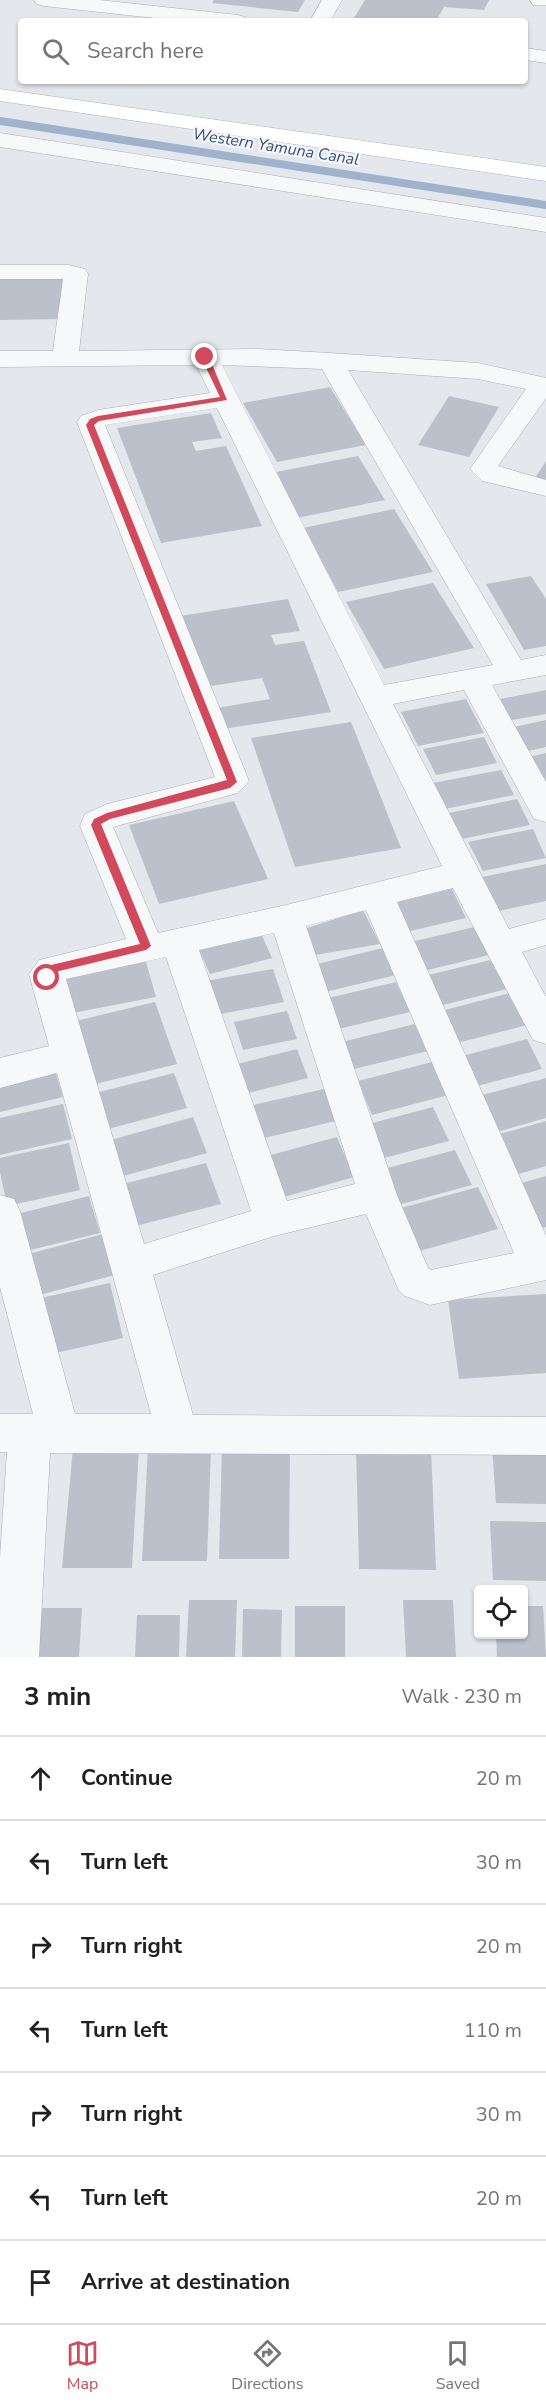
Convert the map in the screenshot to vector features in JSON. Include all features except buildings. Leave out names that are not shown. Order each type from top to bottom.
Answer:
[{"type":"street","points":[[44,0],[210,18]]},
{"type":"street","points":[[322,18],[332,0]]},
{"type":"street","points":[[528,54],[546,57]]},
{"type":"street","points":[[0,95],[546,174]]},
{"type":"street","points":[[0,140],[546,225]]},
{"type":"street","points":[[0,272],[76,274],[65,358]]},
{"type":"street","points":[[205,357],[462,873],[546,1030]]},
{"type":"street","points":[[0,359],[258,357],[478,371],[544,385],[484,469],[492,475],[546,488]]},
{"type":"street","points":[[330,361],[512,671]]},
{"type":"street","points":[[224,399],[98,418],[90,423],[233,782],[107,816],[96,825],[162,943],[274,1221]]},
{"type":"street","points":[[374,697],[546,665]]},
{"type":"street","points":[[473,678],[546,811]]},
{"type":"street","points":[[178,1435],[47,974],[51,969],[59,967],[286,918],[462,873]]},
{"type":"street","points":[[286,918],[378,1195],[413,1279],[430,1288],[439,1287],[542,1264],[376,894]]},
{"type":"street","points":[[500,945],[546,932]]},
{"type":"street","points":[[0,1072],[69,1056]]},
{"type":"street","points":[[129,1266],[274,1221],[378,1195]]},
{"type":"street","points":[[0,1211],[29,1433],[16,1657]]},
{"type":"street","points":[[29,1433],[546,1436]]},
{"type":"waterway","name":"Western Yamuna Canal","points":[[0,121],[546,205]]},
{"type":"route","points":[[47,978],[51,969],[146,946],[96,825],[97,822],[107,816],[233,782],[90,425],[92,420],[98,418],[224,399],[205,357]]}]
